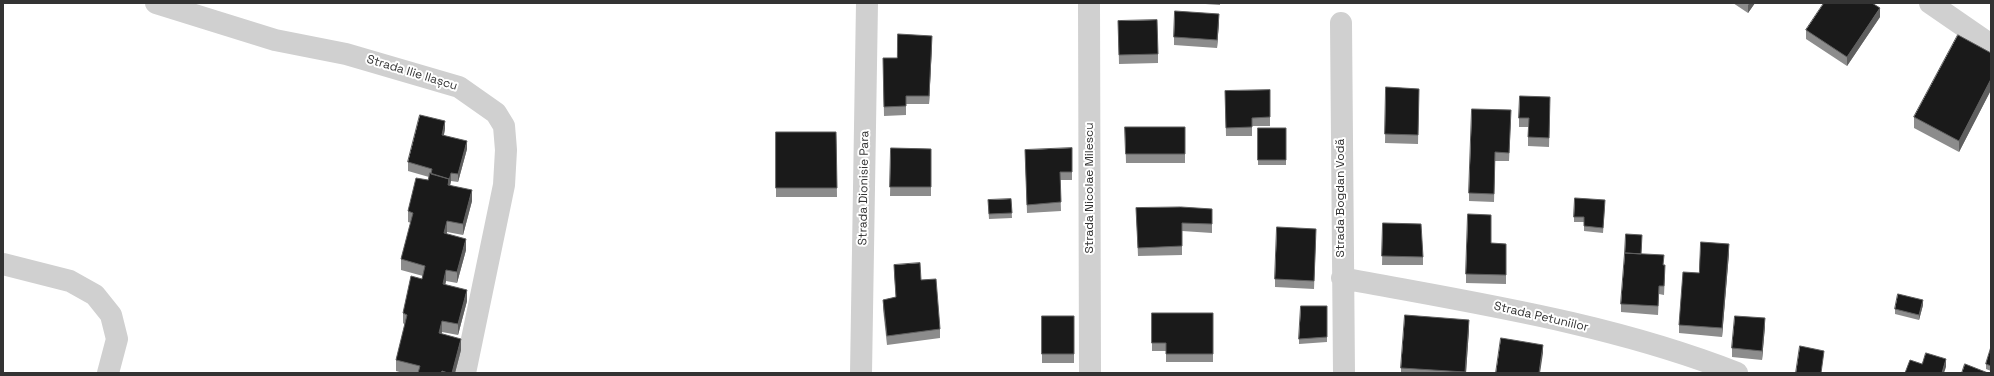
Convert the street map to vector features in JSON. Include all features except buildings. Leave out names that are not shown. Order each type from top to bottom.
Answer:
[{"type":"street","name":"Strada Ilie Ilașcu","points":[[156,3],[275,40],[346,54],[459,87],[496,113],[504,126],[506,150],[504,185],[464,373]]},
{"type":"street","name":"Strada Dionisie Para","points":[[861,373],[868,3]]},
{"type":"street","name":"Strada Nicolae Milescu","points":[[1090,3],[1090,373]]},
{"type":"street","points":[[1930,3],[1991,45]]},
{"type":"street","name":"Strada Bogdan Vodă","points":[[1341,22],[1344,373]]},
{"type":"street","points":[[3,264],[70,281],[95,296],[111,315],[118,339],[108,373]]},
{"type":"street","name":"Strada Petuniilor","points":[[1342,278],[1519,310],[1675,351],[1737,373]]}]
